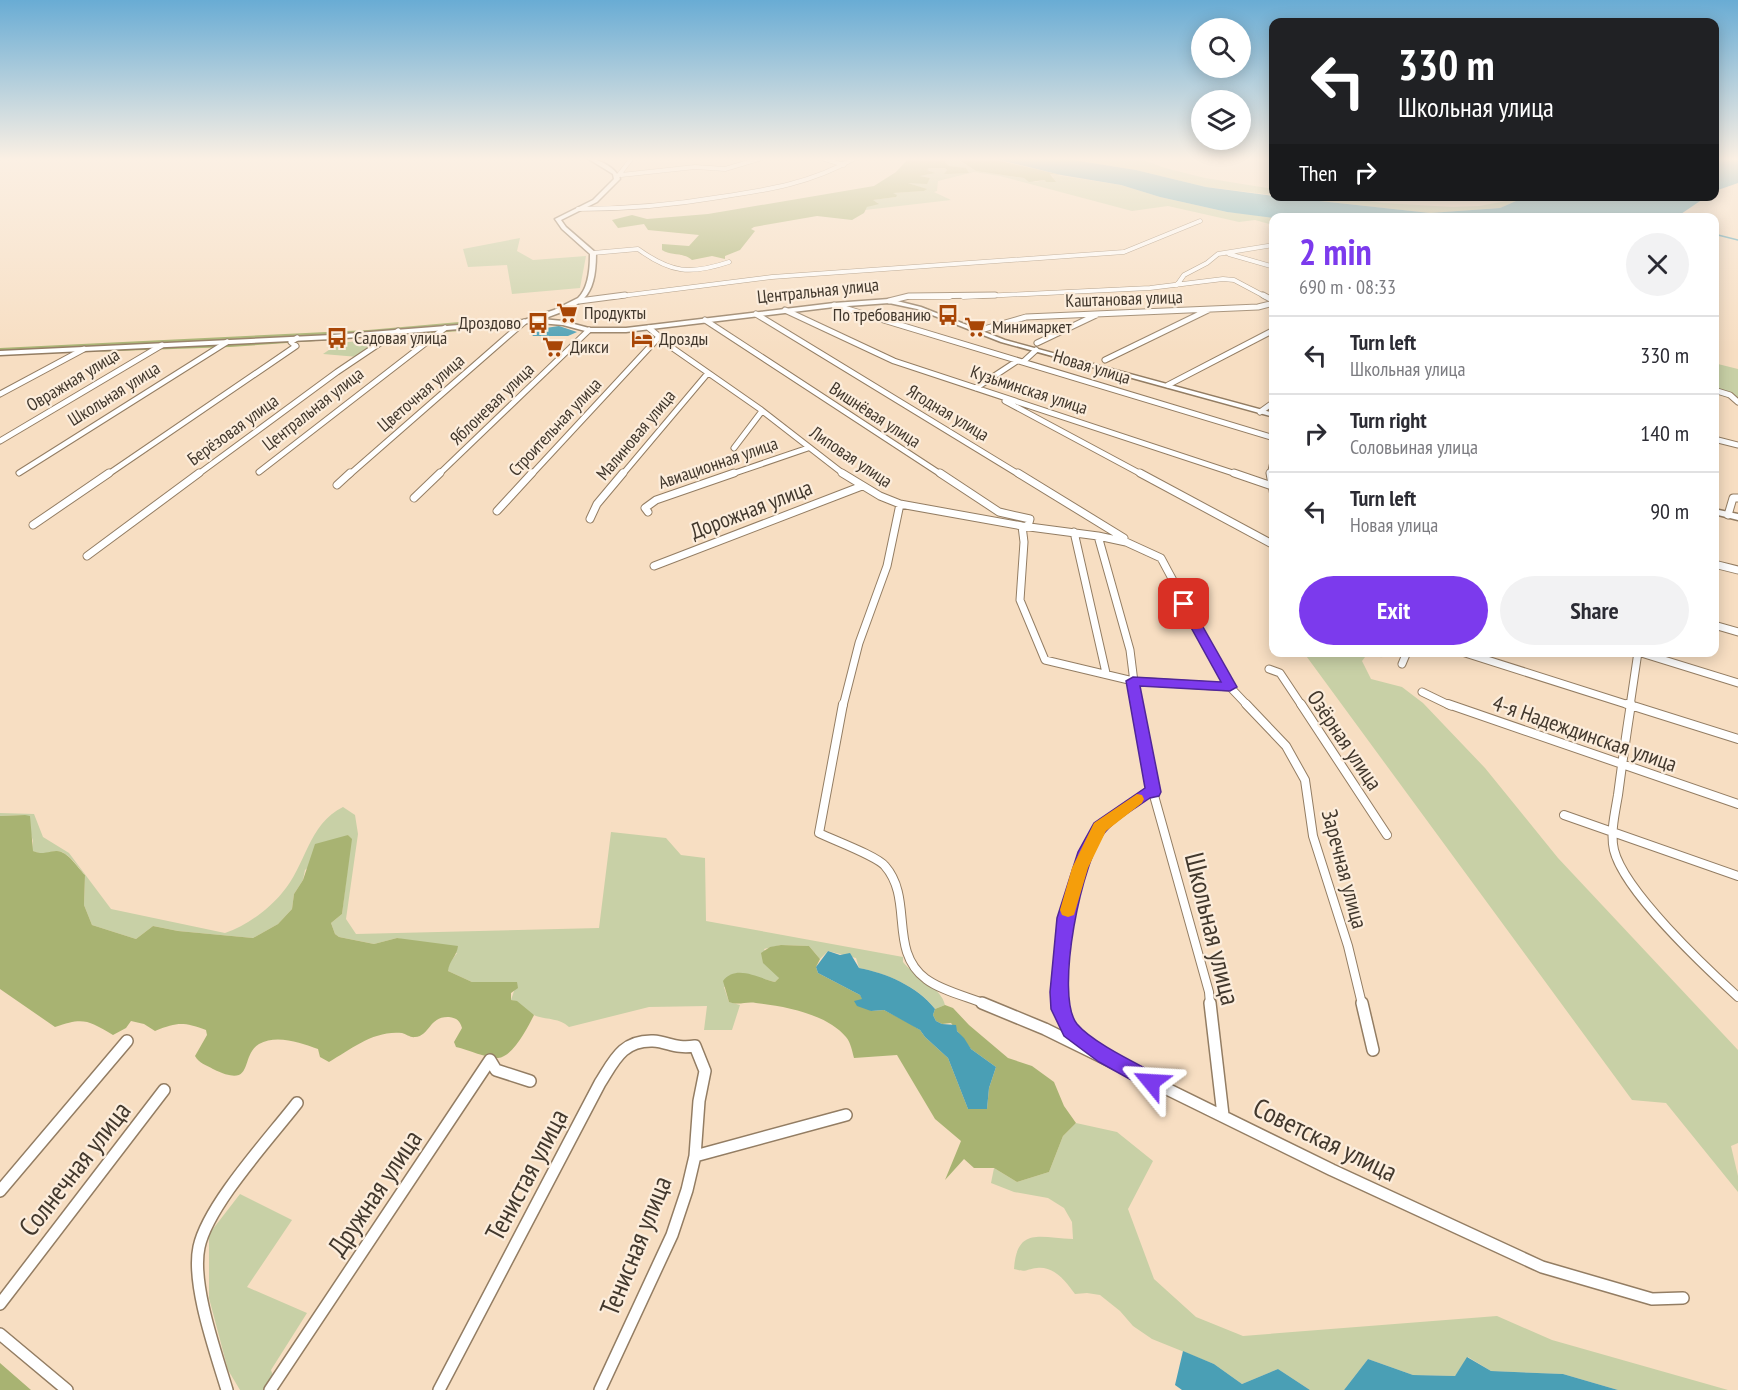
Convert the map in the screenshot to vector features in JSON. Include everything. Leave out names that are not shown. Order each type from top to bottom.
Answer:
[{"type":"street","points":[[560,223],[593,253],[638,249],[651,260],[687,272],[729,262]]},
{"type":"street","points":[[0,353],[297,338],[527,322],[579,301],[795,275],[1124,252],[1193,223]]},
{"type":"street","points":[[1177,285],[1184,275],[1207,263],[1218,254],[1269,246]]},
{"type":"street","points":[[579,301],[586,294],[593,253]]},
{"type":"street","points":[[1218,254],[1231,254],[1269,265]]},
{"type":"street","points":[[889,301],[909,296],[959,297],[1177,285],[1229,279],[1269,299]]},
{"type":"street","name":"Центральная улица","points":[[527,322],[562,323],[589,330],[649,328],[834,304],[889,301],[919,308],[977,331],[1269,414]]},
{"type":"street","name":"Новая улица","points":[[834,304],[1269,437]]},
{"type":"street","name":"Каштановая улица","points":[[977,331],[1019,317],[1258,307],[1269,304]]},
{"type":"street","points":[[1105,360],[1209,309]]},
{"type":"street","name":"Кузьминская улица","points":[[785,310],[894,361],[1269,485]]},
{"type":"street","points":[[548,314],[562,323]]},
{"type":"street","name":"Ягодная улица","points":[[756,314],[1125,538]]},
{"type":"street","points":[[976,388],[1020,362],[1037,347],[1097,314]]},
{"type":"street","name":"Вишнёвая улица","points":[[705,320],[999,512],[1029,519],[1025,526]]},
{"type":"street","name":"Цветочная улица","points":[[337,485],[527,322]]},
{"type":"street","name":"Центральная улица","points":[[259,472],[445,328]]},
{"type":"street","name":"Липовая улица","points":[[649,328],[862,486],[900,504],[1098,536],[1140,547],[1161,558],[1230,687]]},
{"type":"street","name":"Яблоневая улица","points":[[414,498],[589,330]]},
{"type":"street","name":"Берёзовая улица","points":[[87,556],[337,372],[398,331]]},
{"type":"street","points":[[1167,385],[1269,333]]},
{"type":"street","name":"Строительная улица","points":[[498,511],[659,337]]},
{"type":"street","points":[[33,525],[296,346],[291,342],[297,338]]},
{"type":"street","name":"Школьная улица","points":[[18,474],[227,342]]},
{"type":"street","name":"Овражная улица","points":[[0,441],[162,345]]},
{"type":"street","points":[[0,394],[84,349]]},
{"type":"street","name":"Малиновая улица","points":[[590,519],[597,504],[708,373]]},
{"type":"street","points":[[987,392],[1269,542]]},
{"type":"street","points":[[1719,392],[1738,395]]},
{"type":"street","points":[[1730,395],[1738,402]]},
{"type":"street","points":[[1260,412],[1269,406]]},
{"type":"street","points":[[734,448],[762,411]]},
{"type":"street","points":[[1719,440],[1738,445]]},
{"type":"street","name":"Авиационная улица","points":[[648,512],[645,508],[656,501],[808,448]]},
{"type":"street","points":[[1269,473],[1269,485]]},
{"type":"street","name":"Дорожная улица","points":[[654,566],[862,486]]},
{"type":"street","points":[[1728,514],[1733,498],[1738,498]]},
{"type":"street","name":"Советская улица","points":[[900,504],[887,566],[859,643],[846,689],[832,752],[819,833],[884,864],[899,887],[904,946],[911,965],[927,980],[955,994],[1046,1029],[1332,1170],[1542,1267],[1652,1299],[1683,1298]]},
{"type":"street","points":[[1719,512],[1738,517]]},
{"type":"street","points":[[1025,526],[1020,600],[1045,660],[1133,681],[1230,687]]},
{"type":"street","points":[[1074,532],[1106,673]]},
{"type":"street","name":"Школьная улица","points":[[1098,536],[1130,650],[1133,681],[1153,792],[1209,992],[1223,1115]]},
{"type":"street","points":[[1719,565],[1738,570]]},
{"type":"street","points":[[1719,626],[1738,632]]},
{"type":"street","points":[[1402,664],[1405,657]]},
{"type":"street","points":[[1478,657],[1738,739]]},
{"type":"street","points":[[1637,657],[1612,830],[1615,853],[1627,877],[1668,926],[1738,997]]},
{"type":"street","points":[[1651,657],[1738,683]]},
{"type":"street","name":"Озёрная улица","points":[[1269,669],[1280,673],[1387,836]]},
{"type":"street","name":"Заречная улица","points":[[1230,687],[1286,746],[1305,780],[1313,836],[1348,945],[1373,1050]]},
{"type":"street","name":"4-я Надеждинская улица","points":[[1422,692],[1460,710],[1738,804]]},
{"type":"street","points":[[1131,1072],[1084,1042],[1071,1030],[1060,1009],[1059,992],[1066,918],[1086,852],[1100,827],[1146,793],[1153,792]]},
{"type":"street","points":[[1564,815],[1738,876]]},
{"type":"street","points":[[0,1191],[127,1041]]},
{"type":"street","name":"Тенистая улица","points":[[440,1390],[600,1083],[621,1050],[635,1044],[653,1041],[680,1048],[695,1046]]},
{"type":"street","name":"Тенисная улица","points":[[600,1390],[672,1235],[687,1190],[695,1156],[699,1101],[705,1071],[695,1046]]},
{"type":"street","name":"Дружная улица","points":[[270,1390],[490,1060],[496,1070],[530,1081]]},
{"type":"street","name":"Солнечная улица","points":[[0,1304],[165,1090]]},
{"type":"street","points":[[227,1390],[205,1307],[197,1263],[199,1246],[211,1219],[297,1102]]},
{"type":"street","points":[[695,1156],[846,1115]]},
{"type":"street","points":[[0,1334],[67,1390]]},
{"type":"green space","points":[[614,223],[778,223],[751,229],[755,231],[740,250],[725,256],[725,259],[712,256],[692,260],[662,250],[662,244],[689,246],[699,235],[648,230],[644,224],[618,228]]},
{"type":"green space","points":[[520,238],[517,251],[533,260],[586,256],[580,288],[512,294],[507,265],[468,267],[463,249]]},
{"type":"green space","points":[[482,320],[483,323],[311,336],[0,351],[0,348],[368,330]]},
{"type":"green space","points":[[492,326],[490,329],[230,347],[89,352]]},
{"type":"green space","points":[[379,339],[358,357],[323,354],[339,343]]},
{"type":"green space","points":[[1719,364],[1738,369],[1738,400],[1719,395]]},
{"type":"green space","points":[[1307,657],[1365,657],[1362,661],[1371,679],[1402,687],[1423,703],[1485,768],[1558,858],[1738,1050],[1738,1143],[1731,1146],[1738,1176],[1738,1192],[1666,1103],[1632,1100]]},
{"type":"green space","points":[[343,807],[355,815],[358,834],[346,919],[356,934],[599,928],[611,832],[666,838],[681,855],[705,858],[706,921],[903,957],[903,962],[933,987],[945,1005],[935,1009],[910,987],[879,973],[859,968],[856,958],[828,951],[820,959],[809,946],[781,945],[764,949],[779,978],[775,982],[764,979],[724,987],[729,1002],[740,1005],[732,1030],[704,1030],[707,1006],[649,1007],[569,1027],[558,1021],[536,1016],[511,1000],[517,982],[472,982],[448,971],[448,965],[457,953],[397,938],[374,944],[339,937],[335,934],[331,923],[342,914],[351,839],[348,835],[305,870],[303,880],[294,894],[292,909],[278,924],[253,938],[178,931],[153,926],[136,939],[92,925],[84,905],[85,875],[76,864],[60,851],[42,853],[32,851],[33,841],[25,815],[0,816],[0,813],[34,814],[43,837],[69,853],[111,909],[225,933],[249,922],[276,899],[297,871],[322,824],[331,814]]},
{"type":"green space","points":[[0,816],[30,816],[33,851],[42,853],[60,851],[68,856],[85,875],[84,905],[92,925],[136,939],[153,926],[178,931],[253,938],[278,924],[292,909],[294,894],[303,880],[315,844],[348,835],[352,839],[342,914],[331,923],[335,934],[339,937],[374,944],[397,938],[458,946],[448,971],[472,982],[517,982],[518,988],[511,993],[511,1000],[517,1001],[534,1015],[524,1034],[509,1053],[498,1058],[456,1047],[454,1042],[462,1028],[458,1020],[449,1017],[437,1020],[420,1036],[392,1033],[372,1037],[329,1062],[320,1057],[318,1049],[297,1042],[266,1041],[253,1049],[245,1069],[236,1076],[213,1069],[203,1064],[195,1056],[207,1035],[206,1030],[192,1026],[180,1024],[155,1031],[144,1024],[131,1021],[126,1028],[113,1035],[91,1023],[79,1021],[55,1027],[0,989]]},
{"type":"green space","points":[[809,946],[820,959],[816,967],[818,973],[860,995],[871,1011],[884,1010],[920,1030],[948,1058],[968,1109],[987,1109],[989,1088],[996,1067],[971,1049],[951,1023],[942,1024],[936,1021],[933,1015],[935,1009],[945,1005],[953,1008],[969,1025],[1008,1058],[1032,1066],[1054,1082],[1064,1106],[1076,1123],[1063,1136],[1049,1172],[1017,1182],[994,1168],[974,1168],[964,1159],[945,1180],[961,1141],[935,1119],[897,1055],[854,1058],[846,1037],[828,1022],[817,1017],[779,1006],[729,1002],[723,981],[734,973],[748,974],[775,982],[779,978],[763,963],[761,953],[770,947]]},
{"type":"green space","points":[[1076,1123],[1117,1132],[1153,1161],[1128,1209],[1154,1279],[1196,1317],[1243,1336],[1497,1316],[1552,1340],[1728,1390],[1618,1390],[1563,1374],[1491,1371],[1468,1357],[1455,1376],[1413,1375],[1368,1359],[1344,1390],[1310,1390],[1278,1369],[1242,1384],[1214,1364],[1152,1339],[1133,1326],[1120,1311],[1100,1295],[1075,1294],[1055,1272],[1043,1268],[1022,1271],[1014,1269],[1016,1255],[1025,1240],[1041,1237],[1073,1239],[1072,1222],[1064,1208],[1048,1198],[1014,1192],[991,1183],[994,1168],[1017,1182],[1049,1172],[1063,1136]]},
{"type":"green space","points":[[240,1194],[292,1220],[247,1287],[307,1313],[271,1370],[274,1379],[267,1390],[240,1390],[228,1370],[209,1298],[209,1234]]},
{"type":"green space","points":[[0,1363],[31,1390],[0,1390]]},
{"type":"water","points":[[559,326],[577,332],[568,336],[533,336],[531,333],[532,330]]},
{"type":"water","points":[[828,951],[840,955],[850,953],[859,968],[880,973],[910,987],[935,1009],[933,1015],[936,1021],[956,1025],[957,1031],[971,1049],[996,1067],[989,1088],[987,1109],[968,1109],[948,1058],[920,1030],[884,1010],[871,1011],[857,1006],[854,1001],[862,999],[860,995],[818,973],[816,967]]},
{"type":"water","points":[[1183,1351],[1214,1364],[1242,1384],[1278,1369],[1310,1390],[1182,1390],[1175,1385]]},
{"type":"water","points":[[1467,1357],[1491,1371],[1563,1374],[1618,1390],[1344,1390],[1368,1359],[1413,1375],[1455,1376]]},
{"type":"waterway","points":[[1719,235],[1738,240]]},
{"type":"slow traffic","points":[[1068,910],[1086,852],[1100,827],[1137,799]]},
{"type":"place","name":"Продукты","points":[[567,313]]},
{"type":"place","name":"По требованию","points":[[948,315]]},
{"type":"place","name":"Дроздово","points":[[538,323]]},
{"type":"place","name":"Минимаркет","points":[[975,327]]},
{"type":"place","name":"Садовая улица","points":[[337,338]]},
{"type":"place","name":"Дрозды","points":[[642,339]]},
{"type":"place","name":"Дикси","points":[[553,347]]},
{"type":"route","points":[[1151,1082],[1105,1056],[1071,1030],[1060,1009],[1059,992],[1066,918],[1086,852],[1100,827],[1146,793],[1153,792],[1133,681],[1230,687],[1184,604]]}]
